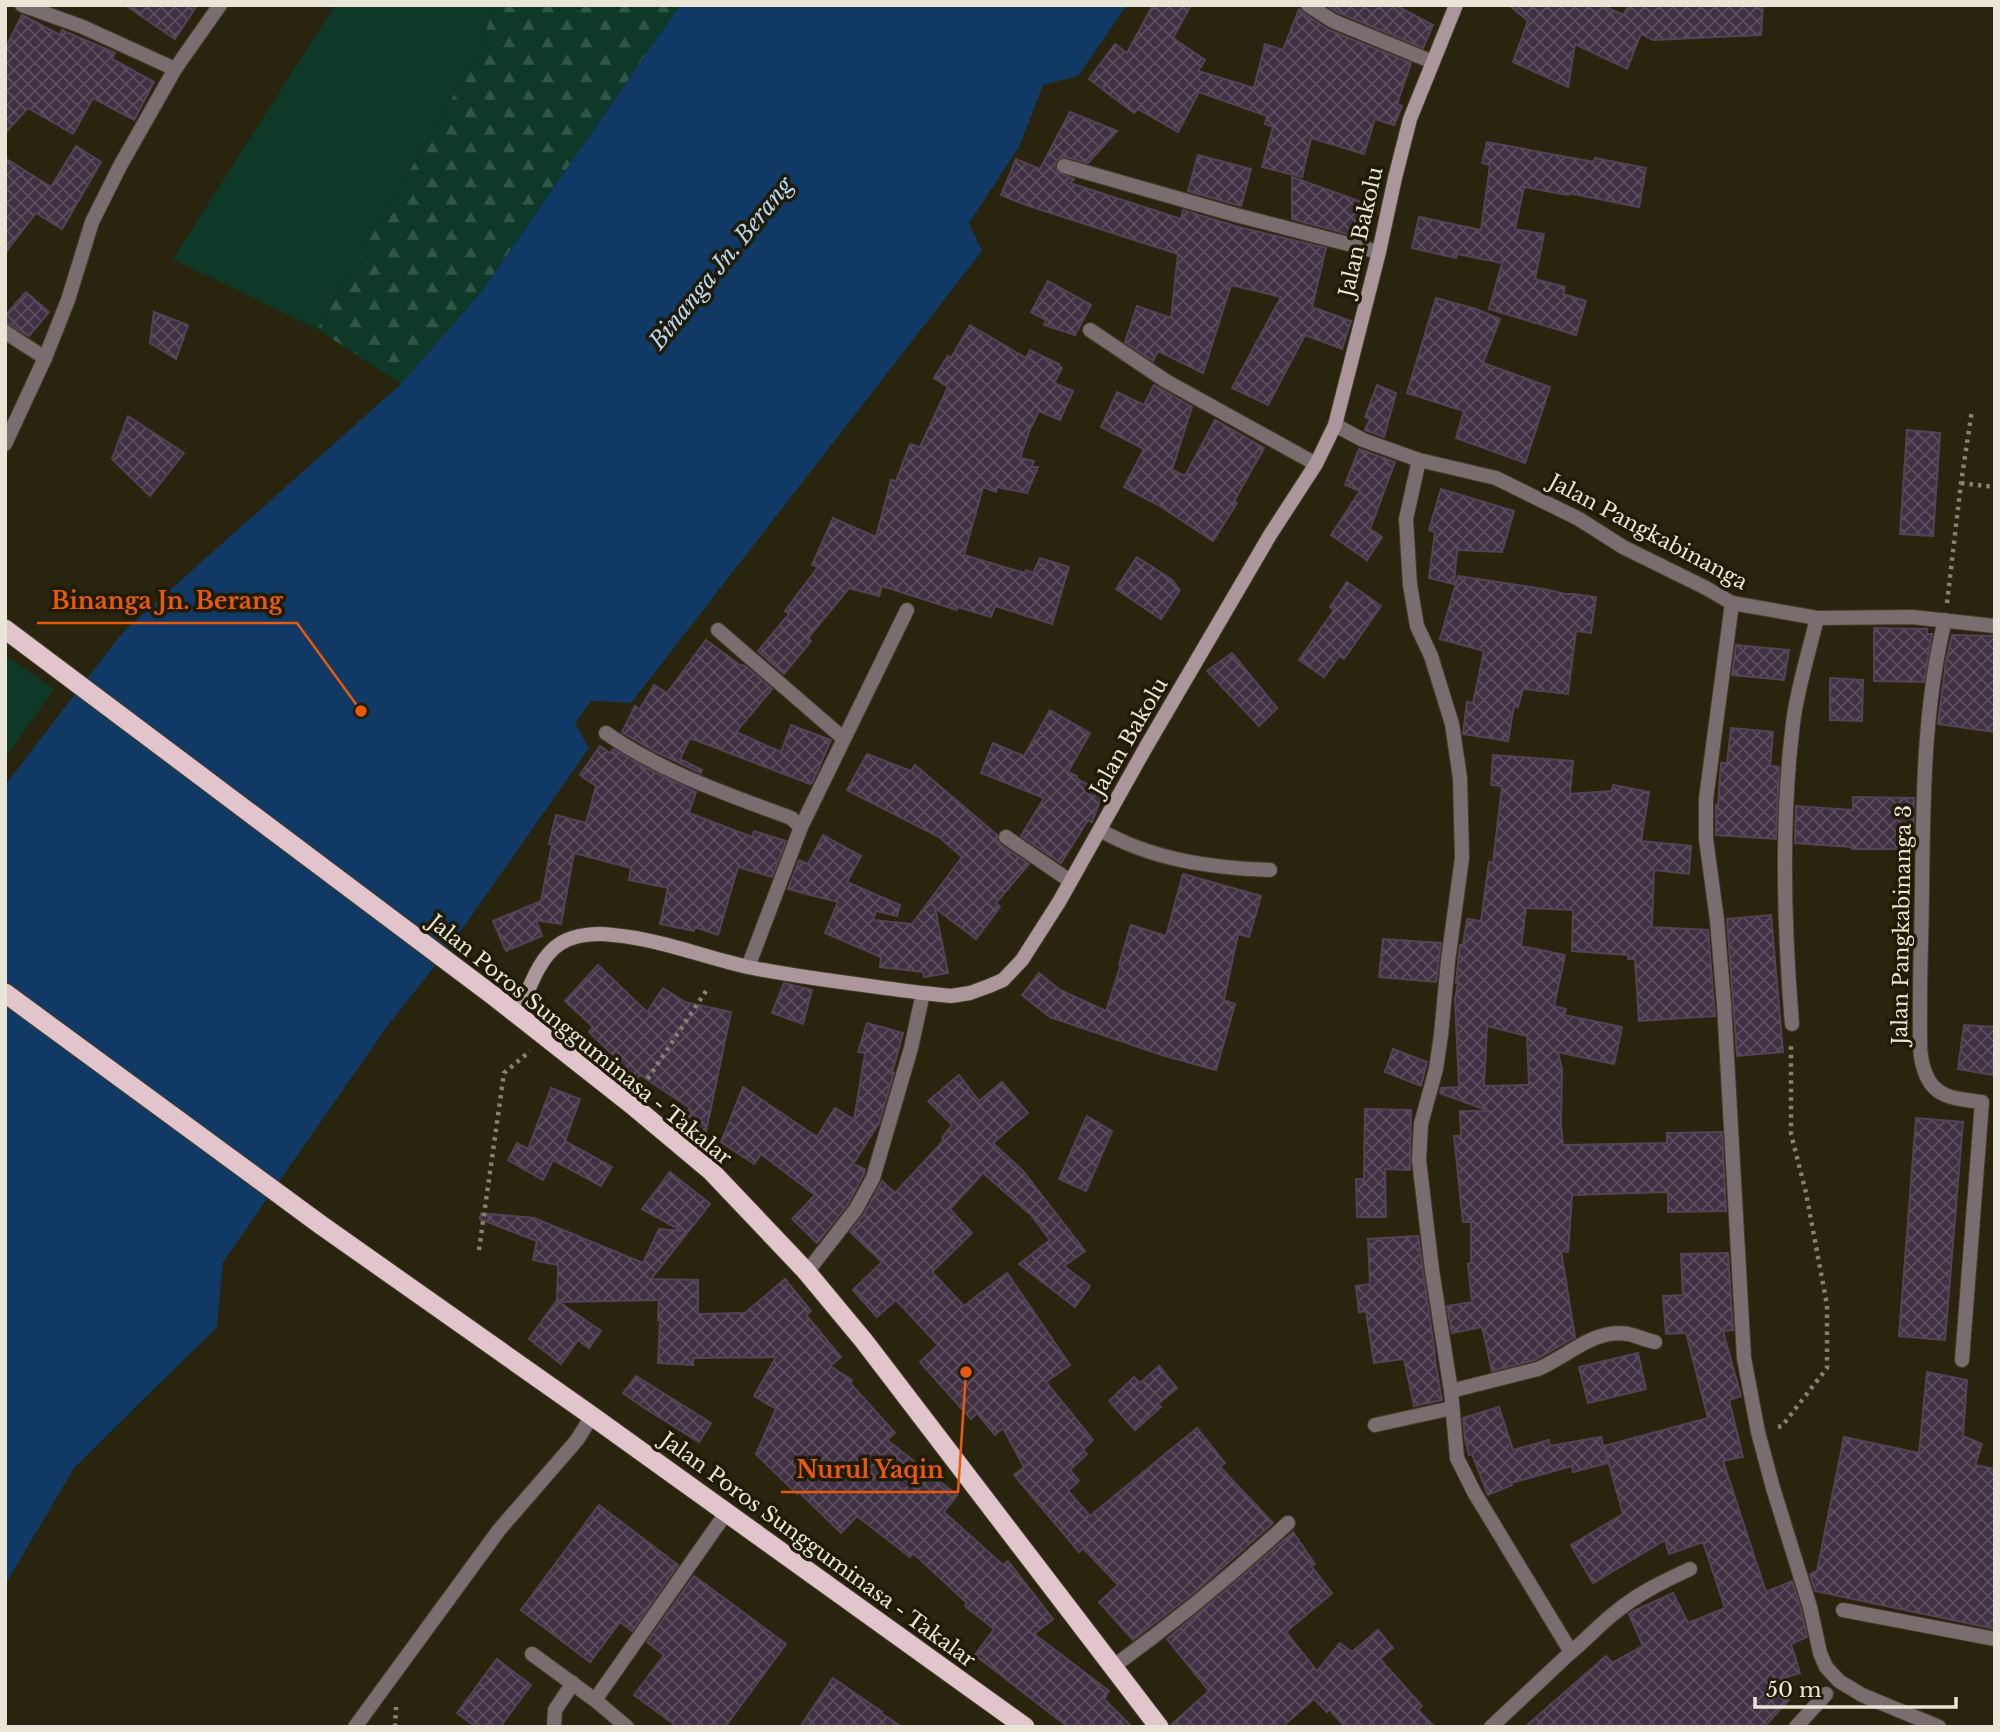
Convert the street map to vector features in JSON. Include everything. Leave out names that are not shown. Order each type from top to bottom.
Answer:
[{"type":"highway","name":"Jalan Poros Sungguminasa - Takalar","points":[[5,629],[495,997],[711,1171],[807,1272],[864,1341],[1159,1727]]},
{"type":"highway","name":"Jalan Poros Sungguminasa - Takalar","points":[[5,992],[321,1224],[1025,1727]]},
{"type":"main road","name":"Jalan Bakolu","points":[[518,1015],[547,956],[560,944],[594,934],[615,935],[748,967],[922,996],[970,993],[1003,980],[1022,960],[1070,881],[1104,832],[1146,747],[1270,535],[1316,464],[1335,425],[1380,252],[1410,119],[1456,5]]},
{"type":"street","points":[[22,5],[83,27],[175,69]]},
{"type":"street","points":[[5,444],[45,358],[68,300],[92,222],[175,69],[220,5]]},
{"type":"street","points":[[1308,5],[1333,21],[1433,62]]},
{"type":"street","points":[[1064,166],[1236,215],[1380,252]]},
{"type":"street","points":[[1090,331],[1166,381],[1316,464]]},
{"type":"street","points":[[5,332],[45,358]]},
{"type":"street","name":"Jalan Pangkabinanga","points":[[1335,425],[1419,460],[1496,478],[1579,519],[1623,547],[1732,603],[1817,618],[1912,617],[1995,626]]},
{"type":"street","points":[[1419,460],[1406,519],[1410,585],[1417,626],[1431,656],[1452,724],[1460,778],[1462,858],[1441,1035],[1436,1069],[1421,1124],[1419,1160],[1432,1270],[1451,1391],[1454,1445],[1462,1471],[1571,1652]]},
{"type":"street","points":[[1732,603],[1706,799],[1706,839],[1717,920],[1724,1004],[1743,1348],[1758,1432],[1826,1667],[1839,1681],[1862,1695],[1939,1727]]},
{"type":"street","points":[[748,967],[801,827],[907,610]]},
{"type":"street","points":[[1792,1024],[1786,893],[1787,801],[1793,721],[1817,618]]},
{"type":"street","name":"Jalan Pangkabinanga 3","points":[[1945,620],[1937,655],[1926,740],[1920,1052],[1925,1073],[1939,1091],[1950,1098],[1988,1103],[1962,1360]]},
{"type":"street","points":[[718,630],[843,738]]},
{"type":"street","points":[[606,733],[627,748],[668,770],[791,818],[801,827]]},
{"type":"street","points":[[1104,832],[1128,844],[1194,864],[1270,870]]},
{"type":"street","points":[[1006,837],[1070,881]]},
{"type":"street","points":[[807,1272],[856,1209],[873,1178],[911,1048],[922,996]]},
{"type":"street","points":[[1451,1391],[1538,1369],[1598,1336],[1626,1334],[1655,1342]]},
{"type":"street","points":[[1375,1425],[1452,1408]]},
{"type":"street","points":[[355,1727],[499,1530],[577,1440],[592,1416]]},
{"type":"street","points":[[595,1700],[726,1513]]},
{"type":"street","points":[[1114,1666],[1239,1568],[1288,1523]]},
{"type":"street","points":[[1491,1727],[1615,1612],[1647,1590],[1690,1569]]},
{"type":"street","points":[[1843,1611],[1995,1639]]},
{"type":"street","points":[[533,1654],[627,1727]]},
{"type":"street","points":[[554,1727],[555,1710],[573,1683]]},
{"type":"street","points":[[1796,1727],[1826,1694]]},
{"type":"path","points":[[1945,620],[1972,410]]},
{"type":"path","points":[[1961,483],[1995,487]]},
{"type":"path","points":[[631,1104],[708,988]]},
{"type":"path","points":[[1758,1432],[1782,1426],[1826,1368],[1827,1305],[1806,1194],[1791,1134],[1792,1024]]},
{"type":"path","points":[[480,1250],[504,1073],[545,1038]]},
{"type":"green space","points":[[335,5],[494,5],[480,50],[317,329],[173,259]]},
{"type":"green space","points":[[494,5],[680,5],[482,291],[401,384],[317,329],[480,50]]},
{"type":"green space","points":[[5,655],[54,689],[5,758]]},
{"type":"water","points":[[680,5],[1127,5],[1078,76],[1043,85],[1019,147],[969,223],[982,251],[631,703],[591,701],[575,723],[589,748],[451,945],[386,1028],[223,1262],[217,1327],[74,1468],[5,1585],[5,785],[123,632],[401,384],[482,291]]},
{"type":"building","points":[[125,5],[197,5],[175,39]]},
{"type":"building","points":[[1153,5],[1191,5],[1173,38],[1205,60],[1198,71],[1254,88],[1265,44],[1283,50],[1299,9],[1329,30],[1411,63],[1397,104],[1402,106],[1394,125],[1375,119],[1364,154],[1311,138],[1302,177],[1262,167],[1273,127],[1265,124],[1267,116],[1199,92],[1178,132],[1138,109],[1134,113],[1089,79],[1115,44],[1127,53]]},
{"type":"building","points":[[1326,5],[1395,5],[1433,25],[1423,48]]},
{"type":"building","points":[[1509,5],[1602,5],[1623,15],[1629,5],[1763,5],[1761,35],[1653,40],[1641,34],[1627,69],[1575,44],[1568,87],[1513,62],[1528,21]]},
{"type":"building","points":[[22,15],[60,35],[62,30],[115,53],[112,59],[154,82],[134,120],[93,98],[73,134],[28,108],[5,133],[5,49]]},
{"type":"building","points":[[1070,112],[1117,131],[1088,163],[1066,157],[1057,160],[1057,172],[1074,179],[1070,183],[1181,219],[1183,210],[1235,226],[1326,248],[1312,307],[1351,321],[1342,349],[1305,335],[1268,405],[1232,388],[1281,297],[1231,285],[1203,373],[1158,351],[1153,361],[1125,342],[1137,306],[1171,318],[1178,254],[1001,195],[1016,159],[1040,169]]},
{"type":"building","points":[[1487,142],[1594,162],[1595,158],[1646,168],[1639,207],[1524,187],[1515,229],[1544,234],[1535,279],[1565,287],[1563,294],[1586,301],[1576,335],[1489,309],[1502,263],[1457,254],[1456,258],[1412,248],[1419,217],[1481,230],[1490,165],[1482,163]]},
{"type":"building","points":[[76,146],[101,162],[62,229],[36,213],[5,253],[5,158],[51,187]]},
{"type":"building","points":[[1198,155],[1251,169],[1241,206],[1188,191]]},
{"type":"building","points":[[1292,177],[1373,206],[1363,238],[1292,219]]},
{"type":"building","points":[[1048,281],[1091,305],[1075,335],[1044,325],[1046,320],[1031,312]]},
{"type":"building","points":[[26,292],[49,312],[29,336],[5,322],[5,316]]},
{"type":"building","points":[[1436,298],[1500,319],[1483,363],[1550,387],[1525,463],[1456,438],[1464,411],[1407,393]]},
{"type":"building","points":[[154,312],[188,325],[176,359],[150,343]]},
{"type":"building","points":[[970,325],[1026,358],[1030,350],[1059,364],[1062,368],[1054,383],[1073,391],[1060,420],[1039,411],[1030,429],[1020,458],[1034,461],[1032,467],[1038,467],[1027,493],[997,487],[996,492],[983,487],[964,555],[1025,573],[1026,570],[1033,573],[1040,558],[1069,567],[1052,624],[995,606],[991,617],[958,607],[957,610],[882,586],[879,596],[849,588],[808,638],[811,641],[784,674],[758,651],[789,614],[785,611],[818,567],[812,565],[833,518],[876,537],[891,480],[896,481],[910,444],[920,447],[948,387],[934,378],[948,356],[951,358]]},
{"type":"building","points":[[1154,385],[1192,407],[1172,470],[1185,476],[1215,420],[1264,448],[1234,501],[1237,503],[1213,541],[1160,506],[1124,487],[1144,449],[1101,427],[1117,392],[1144,405]]},
{"type":"building","points":[[1377,385],[1396,393],[1384,437],[1365,430],[1370,419],[1365,417]]},
{"type":"building","points":[[128,416],[184,453],[150,496],[112,459]]},
{"type":"building","points":[[1907,430],[1940,433],[1933,536],[1900,534]]},
{"type":"building","points":[[1359,449],[1395,462],[1370,529],[1382,537],[1367,560],[1331,535],[1360,491],[1345,485]]},
{"type":"building","points":[[1441,489],[1514,511],[1502,552],[1457,550],[1454,584],[1429,578],[1435,532],[1429,530]]},
{"type":"building","points":[[1137,557],[1171,579],[1180,590],[1161,619],[1116,589]]},
{"type":"building","points":[[1458,576],[1596,597],[1591,633],[1576,631],[1568,694],[1523,689],[1518,707],[1514,706],[1508,741],[1463,734],[1467,702],[1473,703],[1484,651],[1440,639]]},
{"type":"building","points":[[1347,582],[1381,606],[1344,659],[1339,656],[1324,677],[1299,660],[1334,610],[1330,607]]},
{"type":"building","points":[[1874,628],[1927,629],[1927,634],[1932,634],[1924,682],[1874,681]]},
{"type":"building","points":[[1952,635],[1995,636],[1995,732],[1938,724]]},
{"type":"building","points":[[706,640],[745,666],[772,689],[736,732],[781,752],[791,725],[831,740],[812,783],[690,738],[680,759],[702,770],[701,773],[654,751],[622,732],[635,706],[640,709],[654,685],[667,693]]},
{"type":"building","points":[[1736,645],[1789,650],[1784,680],[1732,675]]},
{"type":"building","points":[[1232,653],[1277,708],[1259,726],[1207,671]]},
{"type":"building","points":[[1830,678],[1863,680],[1862,721],[1830,720]]},
{"type":"building","points":[[1050,710],[1090,733],[1068,772],[1103,793],[1092,822],[1088,820],[1061,863],[1021,836],[1044,798],[981,773],[993,743],[1024,756]]},
{"type":"building","points":[[1731,728],[1773,732],[1770,766],[1779,767],[1776,839],[1716,835],[1721,763],[1727,763]]},
{"type":"building","points":[[600,746],[610,753],[613,749],[696,792],[689,813],[752,837],[754,831],[786,841],[772,877],[738,867],[718,935],[695,927],[694,931],[660,924],[668,888],[629,880],[631,868],[574,853],[561,924],[536,920],[542,936],[506,951],[493,921],[541,901],[556,815],[586,823],[596,786],[580,775]]},
{"type":"building","points":[[867,754],[911,771],[915,765],[997,835],[1001,845],[1029,864],[996,903],[1000,907],[976,939],[935,908],[948,973],[924,977],[923,972],[880,967],[881,957],[825,933],[838,902],[788,889],[799,860],[808,864],[823,835],[861,856],[847,882],[900,905],[897,916],[876,911],[873,920],[912,924],[962,857],[939,837],[847,790]]},
{"type":"building","points":[[1493,755],[1573,761],[1570,794],[1612,791],[1613,785],[1649,792],[1641,841],[1691,846],[1689,874],[1654,870],[1652,927],[1708,930],[1715,1016],[1639,1021],[1635,959],[1628,959],[1628,955],[1572,951],[1573,910],[1526,908],[1521,946],[1565,955],[1554,1006],[1566,1009],[1564,1015],[1622,1027],[1614,1064],[1558,1052],[1562,1069],[1563,1145],[1667,1143],[1667,1133],[1722,1132],[1726,1211],[1668,1212],[1668,1192],[1572,1195],[1568,1252],[1561,1251],[1575,1337],[1535,1360],[1492,1371],[1482,1327],[1452,1333],[1447,1306],[1472,1302],[1468,1264],[1471,1263],[1471,1222],[1463,1222],[1454,1136],[1461,1136],[1460,1111],[1489,1111],[1440,1093],[1441,1088],[1459,1087],[1455,999],[1458,962],[1467,919],[1481,921],[1489,862],[1493,863],[1502,786],[1491,785]],"holes":[[[1487,1026],[1527,1036],[1529,1085],[1484,1086]]]},
{"type":"building","points":[[1853,797],[1914,798],[1913,849],[1852,849],[1795,843],[1796,806],[1853,810]]},
{"type":"building","points":[[1183,874],[1261,896],[1249,937],[1238,934],[1224,1000],[1235,1004],[1216,1070],[1162,1055],[1050,1017],[1022,995],[1039,973],[1060,990],[1106,1011],[1131,925],[1166,936]]},
{"type":"building","points":[[1771,915],[1783,1052],[1737,1056],[1727,919]]},
{"type":"building","points":[[1383,939],[1441,943],[1436,982],[1379,977]]},
{"type":"building","points":[[598,965],[647,1012],[663,988],[685,1002],[731,1012],[705,1136],[681,1120],[690,1108],[640,1075],[635,1081],[611,1062],[615,1057],[589,1032],[593,1027],[565,1001]]},
{"type":"building","points":[[784,983],[812,990],[803,1024],[772,1013]]},
{"type":"building","points":[[867,1023],[903,1033],[894,1073],[879,1123],[853,1164],[865,1169],[864,1174],[848,1204],[817,1243],[792,1219],[815,1195],[761,1154],[754,1164],[721,1142],[743,1087],[817,1137],[835,1108],[854,1120],[865,1053],[858,1052]]},
{"type":"building","points":[[1964,1025],[1995,1027],[1993,1075],[1958,1069]]},
{"type":"building","points":[[1393,1049],[1427,1062],[1421,1086],[1385,1072]]},
{"type":"building","points":[[959,1075],[979,1101],[1002,1082],[1028,1113],[993,1143],[1023,1171],[1085,1251],[1064,1266],[1090,1286],[1075,1307],[1019,1264],[1050,1240],[1031,1215],[983,1173],[950,1209],[972,1233],[932,1272],[964,1306],[1007,1273],[1070,1365],[1046,1382],[1093,1440],[1083,1450],[1087,1454],[1070,1470],[1079,1481],[1068,1491],[1090,1516],[1197,1428],[1225,1463],[1220,1467],[1273,1523],[1197,1590],[1133,1640],[1099,1602],[1118,1585],[1083,1548],[1079,1552],[1014,1475],[1024,1467],[1003,1428],[995,1435],[977,1413],[971,1419],[920,1362],[938,1345],[896,1300],[877,1317],[853,1290],[882,1262],[850,1232],[864,1214],[882,1181],[895,1193],[944,1140],[942,1138],[952,1125],[928,1101]]},
{"type":"building","points":[[551,1088],[580,1099],[565,1141],[612,1167],[601,1186],[553,1160],[543,1180],[508,1160],[517,1143],[528,1149]]},
{"type":"building","points":[[1365,1109],[1411,1110],[1410,1170],[1385,1169],[1386,1217],[1357,1217],[1356,1179],[1364,1179]]},
{"type":"building","points":[[1087,1116],[1112,1131],[1086,1191],[1059,1179]]},
{"type":"building","points":[[1916,1118],[1963,1122],[1945,1340],[1899,1336]]},
{"type":"building","points":[[670,1172],[710,1204],[651,1279],[698,1280],[698,1314],[745,1313],[785,1279],[811,1311],[806,1315],[841,1357],[830,1366],[852,1380],[850,1383],[895,1433],[887,1440],[957,1495],[944,1512],[1003,1565],[1008,1561],[1053,1619],[1034,1634],[1109,1691],[1104,1699],[1132,1727],[1068,1727],[975,1655],[994,1629],[965,1606],[967,1603],[913,1553],[910,1557],[857,1516],[841,1533],[756,1454],[776,1409],[754,1396],[776,1357],[693,1358],[693,1365],[658,1363],[659,1300],[559,1302],[601,1331],[589,1348],[578,1340],[561,1364],[529,1339],[557,1300],[558,1265],[533,1260],[537,1241],[480,1219],[481,1213],[534,1218],[643,1263],[659,1229],[682,1231],[642,1209]]},
{"type":"building","points":[[1418,1236],[1442,1400],[1414,1406],[1404,1359],[1374,1363],[1366,1311],[1359,1312],[1356,1286],[1370,1284],[1368,1239]]},
{"type":"building","points":[[1728,1253],[1733,1330],[1723,1331],[1741,1396],[1729,1400],[1743,1457],[1723,1461],[1766,1592],[1792,1581],[1801,1609],[1807,1637],[1791,1644],[1800,1673],[1770,1682],[1789,1700],[1764,1727],[1525,1727],[1606,1656],[1612,1663],[1643,1646],[1629,1614],[1633,1611],[1673,1593],[1688,1623],[1725,1608],[1703,1542],[1669,1554],[1665,1540],[1593,1583],[1571,1545],[1623,1514],[1604,1446],[1708,1418],[1686,1333],[1666,1334],[1663,1296],[1683,1295],[1681,1254]]},
{"type":"building","points":[[1638,1353],[1646,1389],[1588,1403],[1579,1367]]},
{"type":"building","points":[[1159,1366],[1177,1388],[1158,1404],[1161,1407],[1135,1430],[1109,1401],[1134,1377],[1140,1383]]},
{"type":"building","points":[[1927,1372],[1967,1380],[1963,1436],[1982,1444],[1975,1465],[1995,1469],[1995,1629],[1815,1591],[1810,1574],[1817,1571],[1844,1437],[1919,1453]]},
{"type":"building","points":[[636,1376],[711,1423],[699,1442],[623,1393]]},
{"type":"building","points":[[1499,1407],[1513,1450],[1549,1440],[1550,1446],[1601,1437],[1608,1463],[1573,1472],[1572,1466],[1511,1483],[1512,1485],[1488,1495],[1472,1454],[1469,1455],[1463,1418]]},
{"type":"building","points":[[599,1505],[678,1565],[632,1631],[620,1622],[590,1662],[521,1610]]},
{"type":"building","points":[[1293,1532],[1315,1564],[1311,1566],[1332,1593],[1286,1632],[1317,1671],[1340,1643],[1352,1652],[1378,1630],[1393,1648],[1380,1659],[1422,1706],[1418,1710],[1435,1727],[1345,1727],[1329,1709],[1327,1712],[1314,1699],[1282,1727],[1171,1727],[1209,1691],[1167,1639]]},
{"type":"building","points":[[694,1576],[786,1644],[725,1727],[678,1727],[634,1695],[664,1655],[647,1642]]},
{"type":"building","points":[[497,1659],[531,1685],[500,1727],[476,1727],[457,1713]]},
{"type":"building","points":[[833,1678],[881,1713],[902,1727],[800,1727]]},
{"type":"place","name":"Binanga Jn. Berang","points":[[361,711]]},
{"type":"place","name":"Nurul Yaqin","points":[[966,1372]]}]
